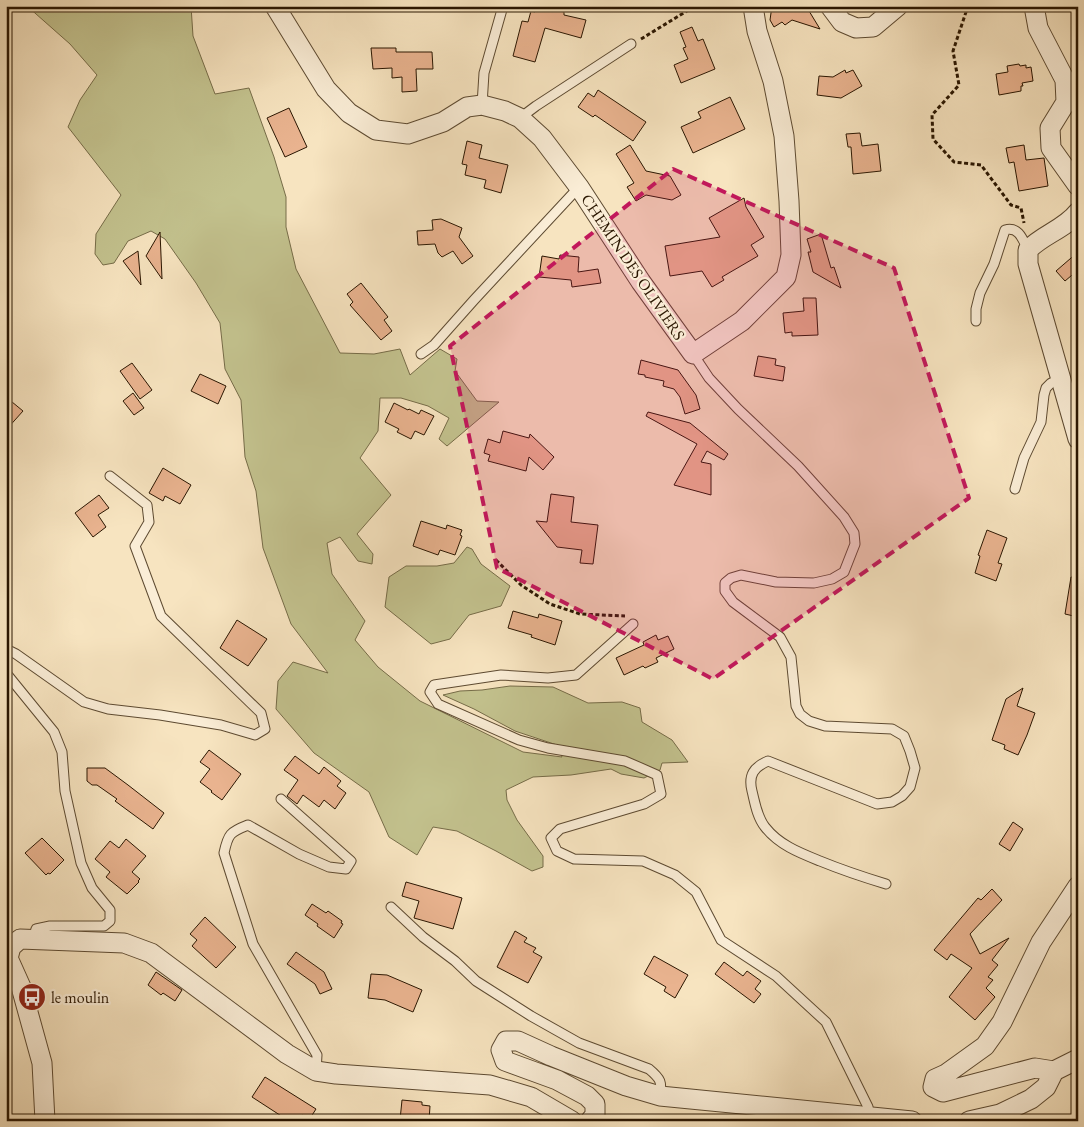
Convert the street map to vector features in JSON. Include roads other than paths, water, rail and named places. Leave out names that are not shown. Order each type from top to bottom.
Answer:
[{"type":"street","points":[[276,6],[326,89],[349,113],[376,130],[408,134],[443,122],[467,107],[482,105]]},
{"type":"street","name":"CHEMIN DES OLIVIERS","points":[[482,105],[505,110],[520,118],[542,138],[579,188],[641,282],[693,354],[742,321],[786,277],[791,255],[784,136],[773,81],[757,31],[753,6]]},
{"type":"street","points":[[830,6],[842,22],[856,28],[873,27],[898,6]]},
{"type":"street","points":[[1034,6],[1038,28],[1065,80],[1066,102],[1050,128],[1051,148],[1078,186]]},
{"type":"street","points":[[1078,212],[1073,218],[1031,247],[1028,264],[1078,439]]},
{"type":"street","points":[[1078,886],[1041,942],[1002,1022],[985,1046],[946,1074],[935,1079],[934,1087],[943,1092],[1035,1068],[1054,1071],[1078,1059]]},
{"type":"street","points":[[44,1121],[42,1063],[21,987],[8,958],[11,947],[20,939],[124,943],[152,953],[287,1054],[316,1070],[336,1074],[490,1084],[531,1098],[572,1121]]},
{"type":"street","points":[[590,1121],[595,1115],[595,1104],[588,1096],[557,1080],[505,1061],[501,1050],[506,1041],[518,1041],[626,1086],[660,1096],[912,1121]]},
{"type":"street","points":[[969,1121],[1000,1114],[1031,1099],[1046,1087],[1054,1071]]},
{"type":"lane","points":[[482,105],[484,73],[503,6]]},
{"type":"lane","points":[[520,118],[631,44]]},
{"type":"lane","points":[[421,354],[434,345],[579,188]]},
{"type":"lane","points":[[976,322],[976,309],[980,293],[994,264],[1005,230],[1015,230],[1031,247]]},
{"type":"lane","points":[[693,354],[709,378],[738,409],[798,466],[844,517],[854,533],[855,544],[844,572],[832,579],[814,583],[776,582],[741,576],[731,578],[725,583],[725,591],[733,602],[780,637],[791,657],[796,706],[800,714],[809,721],[825,726],[892,729],[904,736],[915,768],[910,787],[902,796],[892,802],[877,804],[768,761],[758,765],[752,773],[751,786],[756,807],[764,826],[781,842],[796,851],[847,872],[886,884]]},
{"type":"lane","points":[[1016,489],[1024,458],[1041,422],[1046,388],[1058,371]]},
{"type":"lane","points":[[6,649],[84,702],[95,706],[221,725],[254,735],[265,729],[262,713],[162,616],[135,546],[149,522],[147,505],[110,476]]},
{"type":"lane","points":[[632,624],[576,675],[548,678],[500,675],[434,685],[430,692],[438,704],[518,740],[548,748],[625,761],[657,775],[661,794],[644,804],[560,829],[552,838],[557,851],[574,858],[644,861],[675,875],[696,892],[721,940],[776,976],[826,1022],[868,1107],[871,1117]]},
{"type":"lane","points":[[6,673],[54,732],[62,752],[65,791],[81,863],[92,888],[110,910],[110,921],[104,926],[50,926],[36,929],[33,939]]},
{"type":"lane","points":[[281,798],[351,861],[346,869],[329,867],[299,854],[248,825],[235,830],[227,838],[224,853],[253,944],[317,1056],[316,1070]]},
{"type":"lane","points":[[391,907],[423,937],[455,961],[476,981],[531,1016],[579,1043],[649,1070],[657,1076],[662,1084],[660,1096]]},
{"type":"place","name":"le moulin","points":[[32,997]]}]
